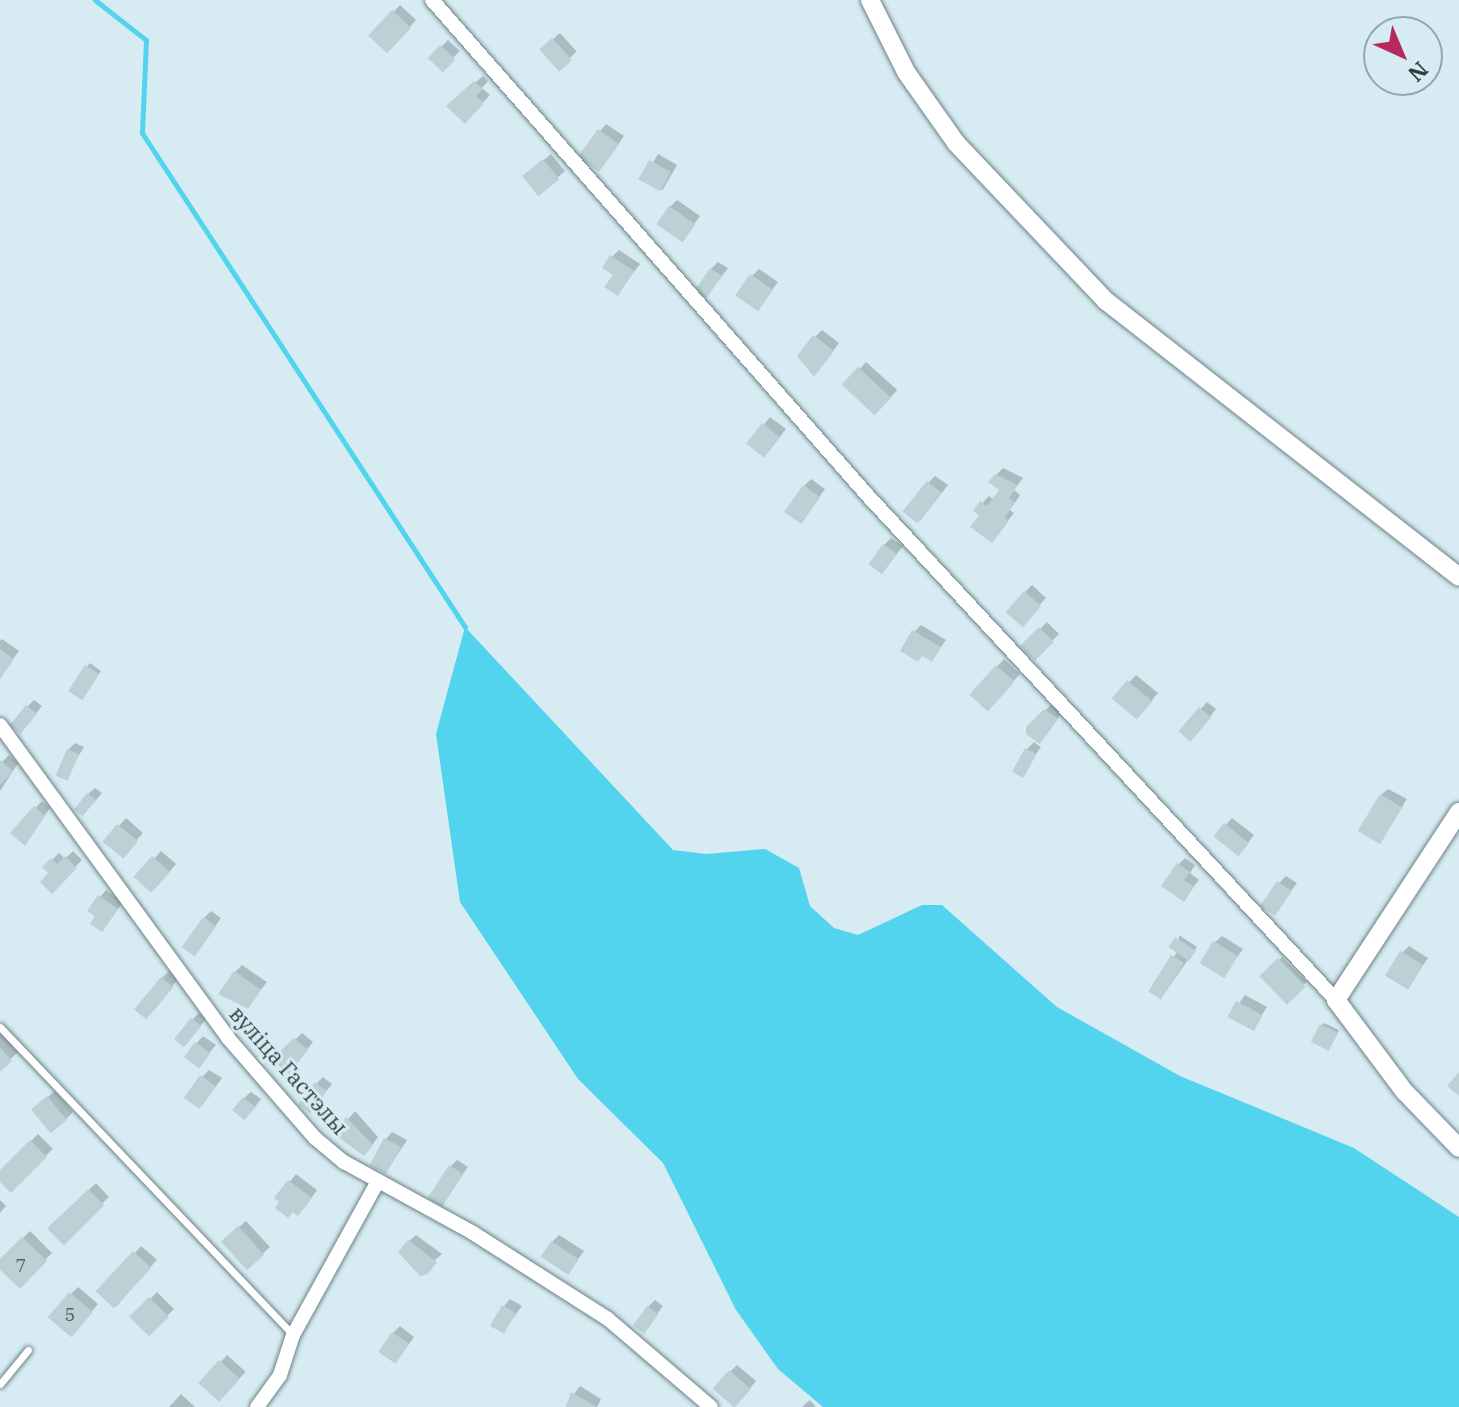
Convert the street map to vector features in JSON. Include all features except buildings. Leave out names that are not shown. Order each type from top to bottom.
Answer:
[{"type":"street","points":[[432,0],[869,497],[1336,1000],[1404,1091],[1459,1148]]},
{"type":"street","points":[[870,0],[906,72],[956,143],[1106,301],[1459,577]]},
{"type":"street","name":"вуліца Гастэлы","points":[[0,725],[228,1038],[315,1138],[378,1181],[473,1233],[608,1319],[711,1407]]},
{"type":"street","points":[[1336,1000],[1459,812]]},
{"type":"street","points":[[257,1407],[280,1375],[293,1335],[378,1181]]},
{"type":"lane","points":[[0,1027],[293,1335]]},
{"type":"lane","points":[[0,1384],[28,1350]]},
{"type":"water","points":[[465,627],[673,850],[706,854],[765,849],[799,868],[810,906],[834,928],[858,935],[922,905],[942,905],[1057,1007],[1180,1076],[1354,1148],[1459,1217],[1459,1407],[823,1407],[778,1369],[736,1310],[663,1163],[578,1079],[460,902],[436,734]]},
{"type":"waterway","points":[[95,0],[146,40],[142,133],[465,627]]}]
